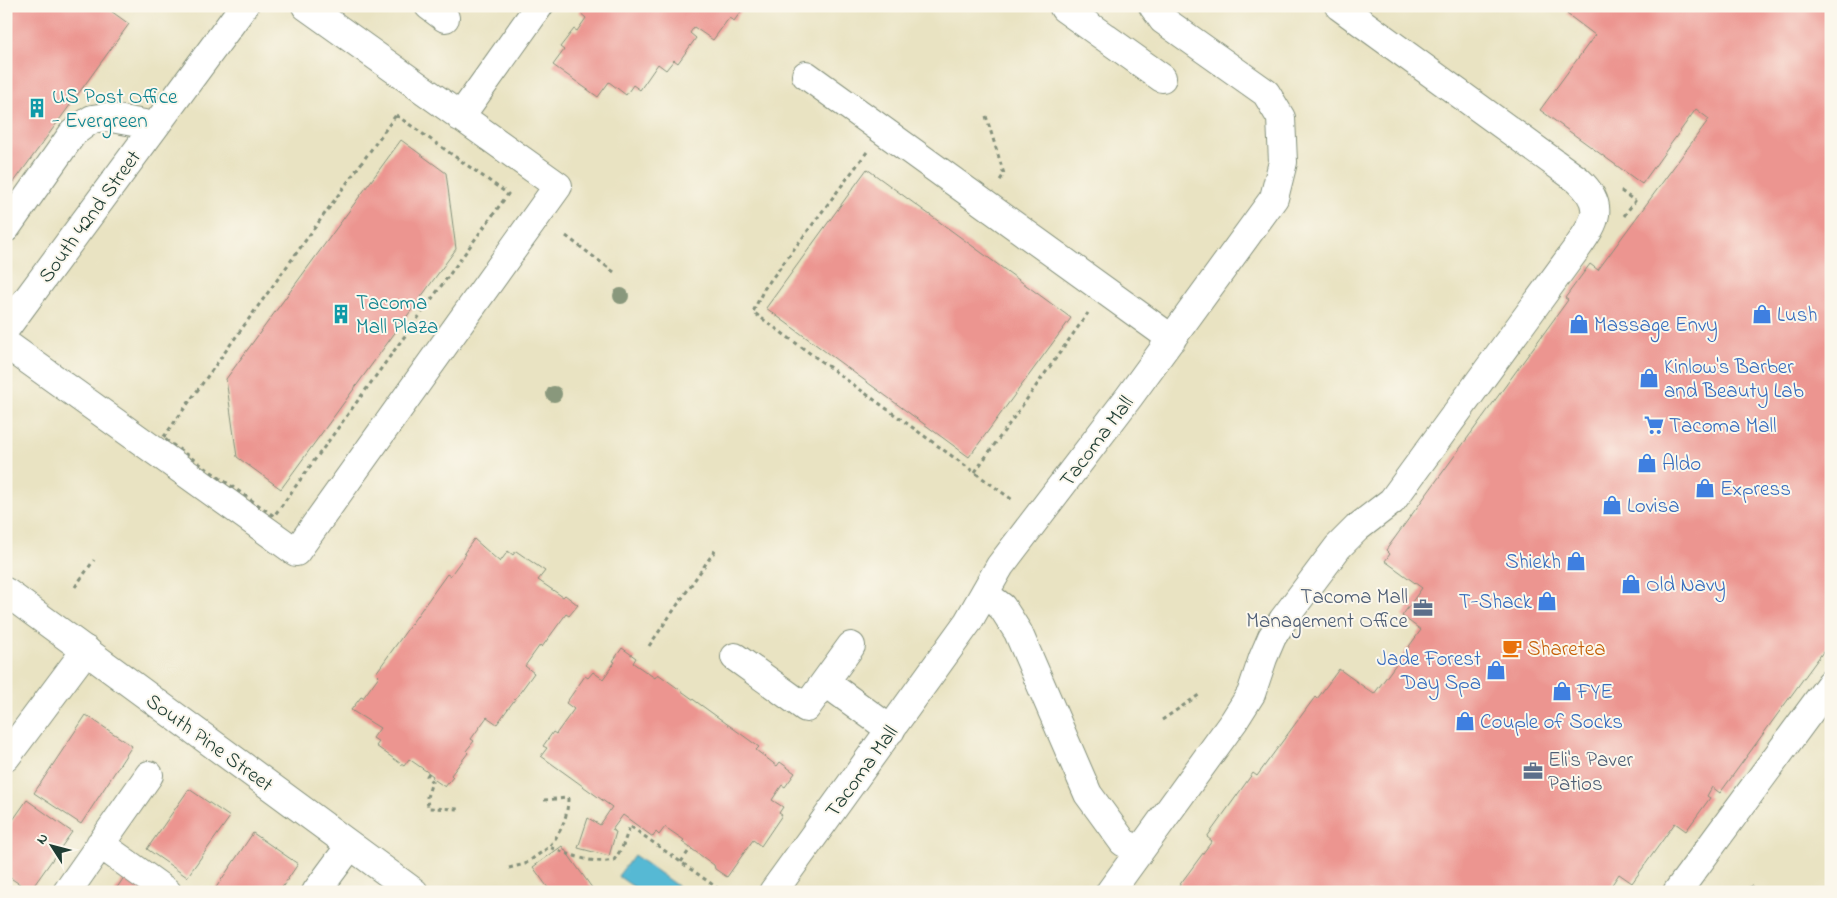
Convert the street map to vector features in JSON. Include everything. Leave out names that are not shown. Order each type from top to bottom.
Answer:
[{"type":"street","points":[[6,344],[296,552],[558,186],[306,6]]},
{"type":"street","points":[[460,117],[539,6]]},
{"type":"street","name":"Tacoma Mall","points":[[772,892],[968,622],[1000,566],[1129,397],[1274,198],[1283,162],[1281,118],[1266,93],[1163,20],[1153,6]]},
{"type":"street","points":[[1110,892],[1234,721],[1251,694],[1272,637],[1283,620],[1338,547],[1357,528],[1392,501],[1577,248],[1592,227],[1596,216],[1594,200],[1584,185],[1339,6]]},
{"type":"street","points":[[1064,8],[1162,78]]},
{"type":"street","name":"South 42nd Street","points":[[6,328],[156,126],[234,10]]},
{"type":"street","points":[[806,75],[1172,339]]},
{"type":"street","points":[[6,228],[73,133],[92,119],[106,117],[156,126]]},
{"type":"street","name":"South Pine Street","points":[[6,592],[414,892]]},
{"type":"street","points":[[985,594],[1002,607],[1018,632],[1088,794],[1123,842],[1139,851]]},
{"type":"street","points":[[734,656],[806,708],[851,646]]},
{"type":"street","points":[[6,757],[86,650]]},
{"type":"street","points":[[825,682],[891,730]]},
{"type":"street","points":[[1677,892],[1831,682]]},
{"type":"street","points":[[67,892],[149,775]]},
{"type":"street","points":[[100,844],[167,892]]},
{"type":"street","points":[[316,892],[350,846]]},
{"type":"path","points":[[396,115],[508,194],[274,516],[177,448],[163,438],[396,115]]},
{"type":"path","points":[[874,158],[867,152],[764,290],[753,312],[1017,503]]},
{"type":"path","points":[[566,236],[614,272]]},
{"type":"path","points":[[975,472],[1089,313],[1081,307]]},
{"type":"path","points":[[649,646],[716,549]]},
{"type":"path","points":[[75,587],[94,560]]},
{"type":"path","points":[[1162,720],[1199,695]]},
{"type":"path","points":[[429,773],[427,776],[432,782],[427,797],[428,808],[461,809]]},
{"type":"path","points":[[510,868],[525,864],[549,847],[559,835],[568,810],[568,798],[544,800]]},
{"type":"path","points":[[549,847],[577,857],[603,862],[614,860],[622,848],[630,826],[723,892]]},
{"type":"path","points":[[681,862],[691,848]]},
{"type":"path","points":[[1742,892],[1756,885]]},
{"type":"water","points":[[634,855],[680,888],[677,892],[641,892],[618,876]]},
{"type":"building","name":"US Post Office - Evergreen","points":[[6,6],[104,6],[129,24],[6,193]]},
{"type":"building","points":[[583,6],[745,6],[734,21],[729,18],[713,40],[694,27],[690,33],[696,38],[678,63],[674,60],[666,70],[658,64],[640,90],[633,85],[626,95],[609,82],[598,97],[553,65],[564,50],[560,47],[574,29],[577,31],[586,18],[579,12]]},
{"type":"building","name":"Tacoma Mall","points":[[1572,6],[1831,6],[1831,641],[1720,793],[1712,787],[1707,796],[1710,798],[1686,831],[1675,823],[1632,883],[1619,874],[1607,892],[1185,892],[1178,887],[1212,841],[1207,837],[1253,773],[1257,776],[1315,697],[1317,699],[1339,669],[1374,694],[1421,630],[1402,616],[1422,588],[1385,561],[1390,554],[1386,550],[1568,300],[1565,298],[1590,264],[1598,270],[1709,119],[1696,109],[1642,184],[1540,110],[1595,35],[1567,14]]},
{"type":"building","name":"Tacoma Mall Plaza","points":[[401,140],[446,173],[456,249],[281,489],[237,457],[226,379]]},
{"type":"building","points":[[867,169],[1071,318],[969,457],[766,308]]},
{"type":"building","points":[[474,539],[500,562],[508,551],[513,555],[516,551],[545,571],[538,580],[563,597],[565,595],[578,605],[569,616],[566,614],[542,647],[540,645],[525,666],[534,673],[497,724],[487,717],[471,739],[474,741],[466,751],[468,753],[451,775],[453,777],[445,787],[409,759],[404,766],[376,746],[379,742],[373,738],[380,728],[351,710],[361,697],[363,698],[379,676],[376,673],[447,574],[450,576]]},
{"type":"building","points":[[622,648],[636,658],[633,663],[655,678],[658,674],[759,747],[756,750],[777,766],[780,762],[795,773],[785,787],[782,785],[772,800],[783,807],[779,813],[782,815],[761,846],[753,840],[727,877],[682,842],[684,840],[665,827],[659,835],[656,832],[653,837],[623,815],[612,830],[616,832],[609,856],[578,848],[588,818],[600,825],[612,807],[541,756],[547,748],[543,746],[553,732],[556,734],[574,709],[566,703],[585,676],[588,678],[593,672],[603,679]]},
{"type":"building","points":[[86,715],[132,746],[81,824],[34,793]]},
{"type":"building","points":[[189,789],[230,817],[187,877],[147,849]]},
{"type":"building","points":[[27,800],[72,832],[30,891],[6,875],[6,830]]},
{"type":"building","points":[[253,833],[298,864],[279,892],[213,892]]},
{"type":"building","points":[[562,846],[595,892],[551,892],[533,867]]},
{"type":"building","points":[[127,873],[155,892],[114,892]]},
{"type":"place","name":"US Post Office - Evergreen","points":[[37,108]]},
{"type":"place","name":"Tacoma Mall Plaza","points":[[341,314]]},
{"type":"place","name":"Lush","points":[[1762,314]]},
{"type":"place","name":"Massage Envy","points":[[1579,324]]},
{"type":"place","name":"Kinlow's Barber and Beauty Lab","points":[[1649,378]]},
{"type":"place","name":"Tacoma Mall","points":[[1654,425]]},
{"type":"place","name":"Aldo","points":[[1647,463]]},
{"type":"place","name":"Express","points":[[1705,488]]},
{"type":"place","name":"Lovisa","points":[[1612,505]]},
{"type":"place","name":"Shiekh","points":[[1576,561]]},
{"type":"place","name":"Old Navy","points":[[1631,584]]},
{"type":"place","name":"T-Shack","points":[[1547,601]]},
{"type":"place","name":"Tacoma Mall Management Office","points":[[1423,608]]},
{"type":"place","name":"Sharetea","points":[[1512,648]]},
{"type":"place","name":"Jade Forest Day Spa","points":[[1496,670]]},
{"type":"place","name":"FYE","points":[[1562,691]]},
{"type":"place","name":"Couple of Socks","points":[[1465,721]]},
{"type":"place","name":"Eli's Paver Patios","points":[[1533,771]]}]
